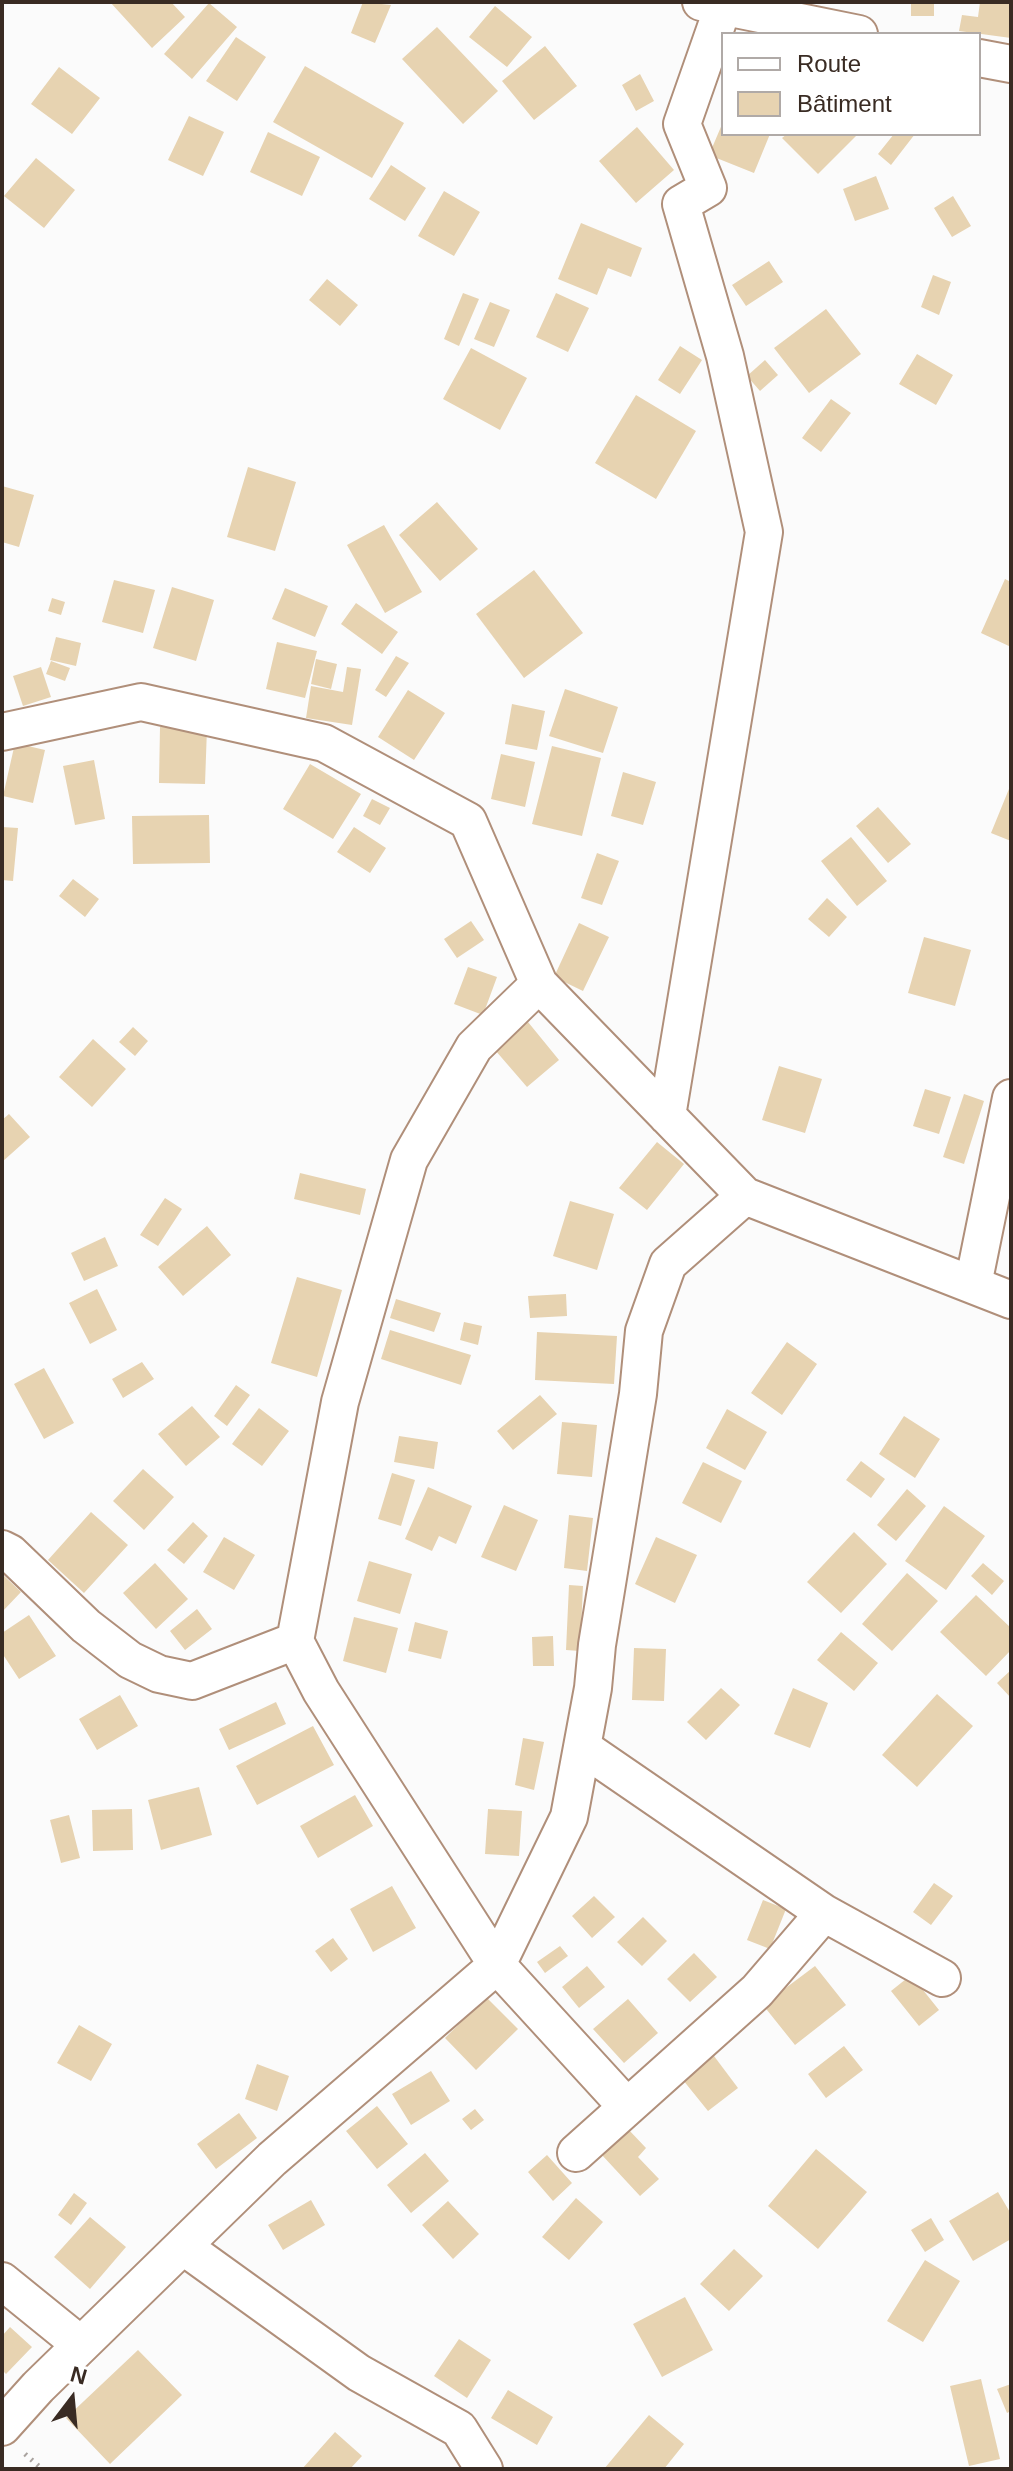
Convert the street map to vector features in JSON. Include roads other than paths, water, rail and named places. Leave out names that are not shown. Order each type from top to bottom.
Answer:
[{"type":"street","points":[[667,1116],[764,532],[725,356],[681,204],[708,188],[682,124],[711,4],[849,32]]},
{"type":"street","points":[[981,58],[1011,64]]},
{"type":"street","points":[[2,732],[141,702],[324,743],[468,821],[539,984],[745,1196],[1011,1300]]},
{"type":"street","points":[[539,984],[474,1047],[409,1160],[340,1402],[295,1641],[321,1691],[497,1965],[627,2107]]},
{"type":"street","points":[[973,1285],[1011,1098]]},
{"type":"street","points":[[2,2427],[81,2345],[272,2159],[497,1965],[569,1817],[638,1394],[644,1331],[668,1264],[745,1196]]},
{"type":"street","points":[[2,1549],[10,1553],[97,1635],[130,1660],[159,1674],[192,1681],[295,1641]]},
{"type":"street","points":[[582,1747],[824,1913],[942,1978]]},
{"type":"street","points":[[576,2153],[757,1991],[824,1913]]},
{"type":"street","points":[[184,2247],[359,2373],[459,2429],[484,2469]]},
{"type":"street","points":[[2,2281],[81,2345]]}]
